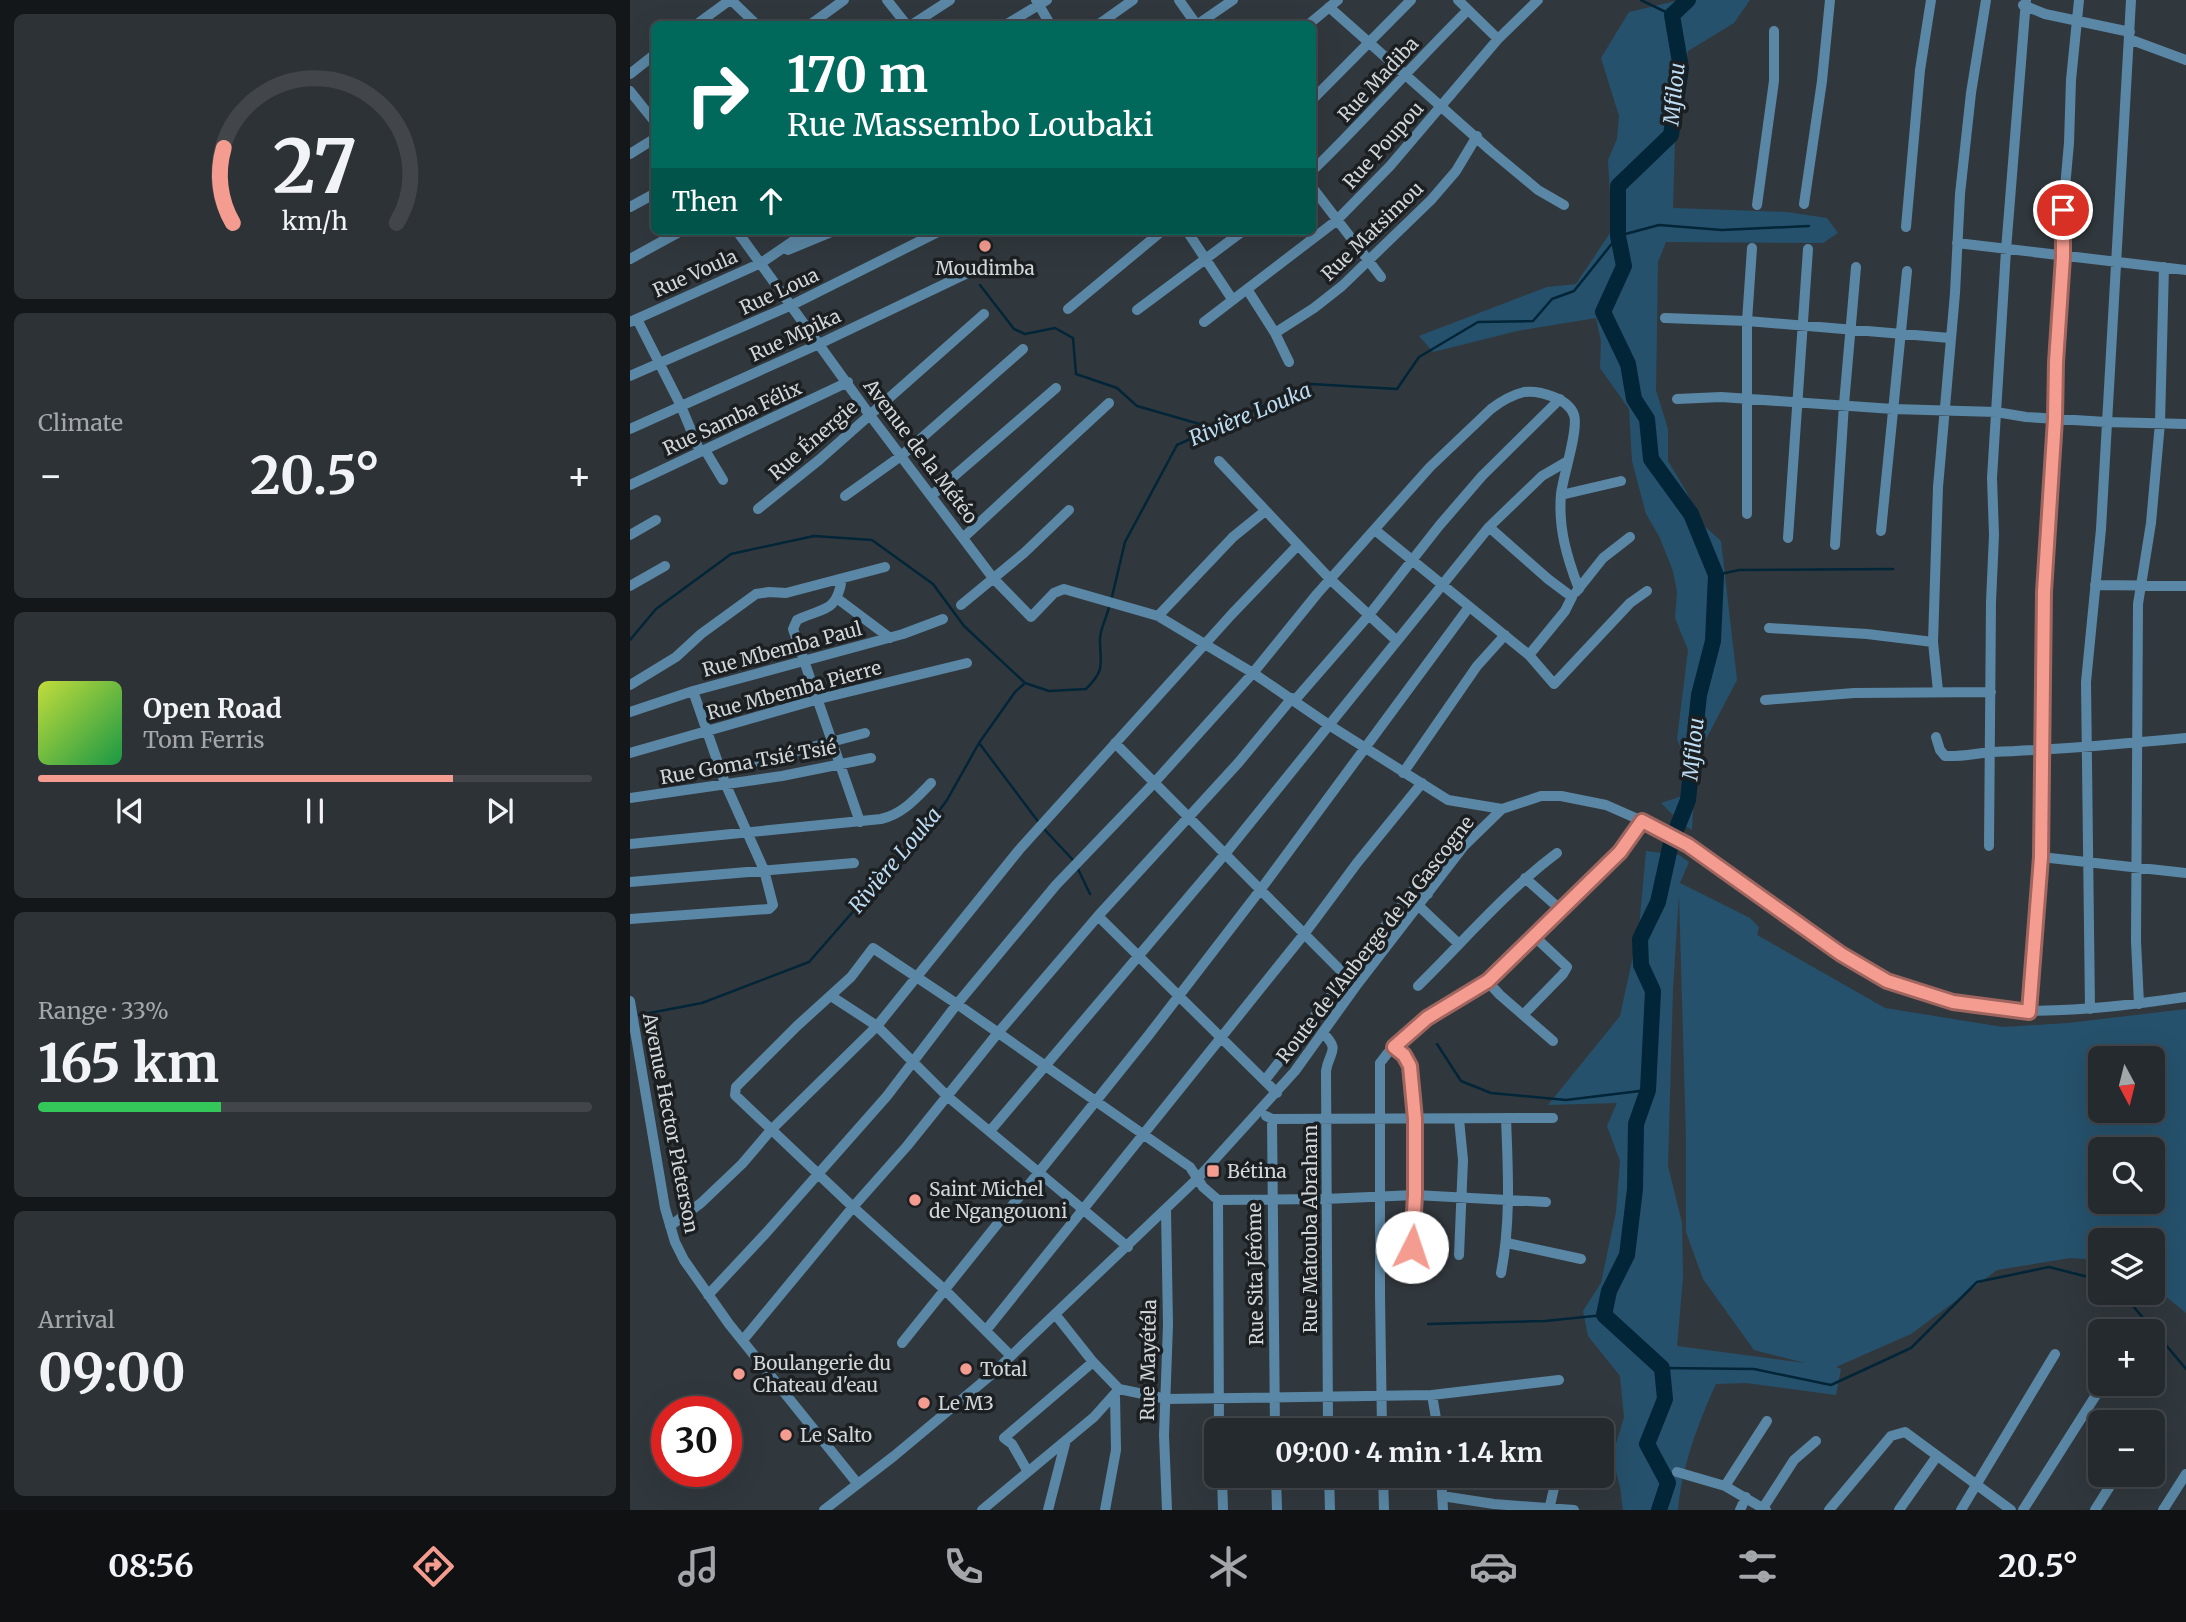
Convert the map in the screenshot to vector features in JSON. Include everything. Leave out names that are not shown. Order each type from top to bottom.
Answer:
[{"type":"street","points":[[701,21],[731,0],[753,21]]},
{"type":"street","points":[[815,21],[844,0]]},
{"type":"street","points":[[887,0],[904,21]]},
{"type":"street","points":[[918,21],[950,0]]},
{"type":"street","points":[[1102,21],[1133,0]]},
{"type":"street","points":[[1179,0],[1195,21]]},
{"type":"street","points":[[1202,21],[1233,0]]},
{"type":"street","points":[[1316,96],[1411,0]]},
{"type":"street","points":[[1458,0],[1498,39]]},
{"type":"street","name":"Rue Poupou","points":[[1204,322],[1336,220],[1390,166],[1498,39],[1538,0]]},
{"type":"street","points":[[1804,204],[1822,81],[1830,0]]},
{"type":"street","points":[[1906,227],[1920,70],[1931,0]]},
{"type":"street","points":[[1938,691],[1933,642],[1938,487],[1971,93],[1986,0]]},
{"type":"street","points":[[2029,1012],[2041,857],[2045,569],[2055,419],[2063,210],[2079,0]]},
{"type":"street","points":[[2090,1009],[2086,682],[2101,529],[2131,0]]},
{"type":"street","points":[[1012,21],[1040,2],[1049,21]]},
{"type":"street","points":[[1989,846],[1994,535],[1992,478],[2023,3],[2129,35],[2186,60]]},
{"type":"street","points":[[1313,21],[1334,4],[1369,43],[1490,150],[1538,190],[1564,205]]},
{"type":"street","name":"Rue Madiba","points":[[1316,167],[1358,127],[1405,73],[1468,9]]},
{"type":"street","points":[[1757,205],[1774,82],[1774,31]]},
{"type":"street","points":[[630,74],[651,57]]},
{"type":"street","points":[[630,92],[651,117]]},
{"type":"street","name":"Rue Matsimou","points":[[1275,333],[1342,286],[1431,200],[1456,171],[1477,136]]},
{"type":"street","points":[[630,154],[651,141]]},
{"type":"street","points":[[1316,192],[1381,277]]},
{"type":"street","points":[[630,207],[651,196]]},
{"type":"street","points":[[630,259],[674,235]]},
{"type":"street","name":"Avenue de la Météo","points":[[740,235],[869,414],[993,578],[1031,617],[1054,593],[1064,589],[1158,616],[1294,699],[1329,725],[1448,800],[1502,809]]},
{"type":"street","name":"Rue Voula","points":[[634,320],[761,263],[802,235]]},
{"type":"street","points":[[775,255],[824,235]]},
{"type":"street","name":"Rue Loua","points":[[630,376],[792,305],[932,235]]},
{"type":"street","points":[[1068,309],[1157,235]]},
{"type":"street","points":[[1190,235],[1232,299]]},
{"type":"street","points":[[1137,310],[1238,235]]},
{"type":"street","points":[[1957,243],[2186,270]]},
{"type":"street","points":[[1747,514],[1747,321],[1752,248]]},
{"type":"street","points":[[1788,538],[1808,249]]},
{"type":"street","points":[[1836,545],[1843,404],[1856,267]]},
{"type":"street","points":[[2139,1004],[2136,676],[2140,587],[2151,523],[2160,423],[2164,267]]},
{"type":"street","name":"Rue Mpika","points":[[630,429],[819,344],[974,270]]},
{"type":"street","points":[[1881,531],[1907,271]]},
{"type":"street","points":[[1247,289],[1275,333],[1289,362]]},
{"type":"street","name":"Rue Énergie","points":[[758,509],[819,460],[984,314]]},
{"type":"street","points":[[1665,318],[1747,321],[1950,338]]},
{"type":"street","points":[[634,320],[703,451],[723,480]]},
{"type":"street","points":[[845,496],[901,456],[1023,349]]},
{"type":"street","name":"Rue Samba Félix","points":[[630,485],[848,382]]},
{"type":"street","points":[[931,496],[1056,388]]},
{"type":"street","points":[[708,1295],[914,1063],[957,1004],[1056,885],[1154,783],[1430,467],[1501,402],[1526,392],[1560,399],[1570,406],[1576,419],[1561,495],[1563,545],[1575,593]]},
{"type":"street","points":[[743,1340],[1098,916],[1369,615],[1411,560],[1482,476],[1560,399]]},
{"type":"street","points":[[1676,399],[1796,401],[1893,409],[1996,412],[2055,419],[2186,424]]},
{"type":"street","points":[[964,538],[1109,403]]},
{"type":"street","points":[[1219,461],[1331,580],[1397,641]]},
{"type":"street","points":[[990,1131],[1225,854],[1489,527],[1542,476],[1566,462]]},
{"type":"street","points":[[1561,495],[1621,481]]},
{"type":"street","points":[[961,605],[1024,553],[1069,510]]},
{"type":"street","points":[[1158,616],[1233,537],[1265,511]]},
{"type":"street","points":[[630,535],[656,520]]},
{"type":"street","points":[[1489,527],[1548,579],[1575,593]]},
{"type":"street","points":[[1375,530],[1529,655],[1554,684],[1630,603],[1647,592]]},
{"type":"street","points":[[1529,655],[1603,558],[1630,537]]},
{"type":"street","points":[[670,1226],[701,1203],[742,1164],[771,1130],[877,1026],[1019,850],[1298,545]]},
{"type":"street","points":[[630,586],[665,566]]},
{"type":"street","points":[[630,685],[676,657],[701,634],[756,594],[786,593],[885,567]]},
{"type":"street","points":[[842,579],[838,599],[832,605],[801,618],[794,624],[794,635],[819,699],[860,821]]},
{"type":"street","points":[[2095,585],[2186,586]]},
{"type":"street","points":[[838,599],[890,638]]},
{"type":"street","points":[[902,1343],[1261,889],[1469,607]]},
{"type":"street","name":"Rue Mbemba Paul","points":[[630,712],[693,691],[890,638],[943,619]]},
{"type":"street","points":[[1769,628],[1867,634],[1933,642]]},
{"type":"street","points":[[1403,773],[1476,666],[1505,635]]},
{"type":"street","name":"Rue Mbemba Pierre","points":[[630,753],[819,699],[967,663]]},
{"type":"street","points":[[630,919],[769,909],[774,901],[764,870],[725,783],[693,691]]},
{"type":"street","points":[[1765,700],[1854,693],[1991,692]]},
{"type":"street","points":[[721,771],[866,733]]},
{"type":"street","points":[[1936,737],[1945,756],[2086,748],[2186,737]]},
{"type":"street","points":[[1115,743],[1356,986]]},
{"type":"street","name":"Rue Goma Tsié Tsié","points":[[630,798],[871,758]]},
{"type":"street","points":[[630,844],[892,817],[908,806],[931,783]]},
{"type":"street","points":[[986,1329],[1144,1135],[1422,783]]},
{"type":"street","name":"Route de l'Auberge de la Gascogne","points":[[824,1510],[904,1449],[1012,1356],[1198,1178],[1277,1093],[1464,846],[1502,809],[1541,796],[1561,796],[1606,805],[1665,831],[1688,845],[1841,954],[1887,981],[1953,1002],[2029,1012],[2090,1009],[2186,997]]},
{"type":"street","points":[[1382,1418],[1380,1063],[1427,1018],[1488,981],[1620,852],[1642,821]]},
{"type":"street","points":[[1418,986],[1492,908],[1557,853]]},
{"type":"street","points":[[2041,857],[2186,873]]},
{"type":"street","points":[[630,882],[855,863]]},
{"type":"street","points":[[1525,878],[1561,910]]},
{"type":"street","points":[[1265,1080],[1402,903],[1417,888],[1428,894]]},
{"type":"street","points":[[1402,903],[1417,909],[1460,944]]},
{"type":"street","points":[[1098,916],[1277,1093]]},
{"type":"street","points":[[1376,935],[1387,946]]},
{"type":"street","points":[[1523,1015],[1567,967],[1535,937]]},
{"type":"street","points":[[1012,1356],[945,1290],[735,1096],[734,1091],[774,1048],[852,977],[873,948],[1190,1167],[1203,1187],[1218,1200],[1415,1195],[1546,1202]]},
{"type":"street","points":[[1488,981],[1553,1041]]},
{"type":"street","points":[[831,996],[877,1026],[947,1096],[1128,1247]]},
{"type":"street","name":"Avenue Hector Pieterson","points":[[630,1001],[670,1226],[684,1260],[708,1295],[857,1483]]},
{"type":"street","name":"Rue Matouba Abraham","points":[[1323,1033],[1333,1043],[1334,1048],[1326,1071],[1328,1418]]},
{"type":"street","points":[[1394,1047],[1404,1055],[1410,1066],[1415,1119],[1412,1247]]},
{"type":"street","points":[[1256,1114],[1272,1119],[1553,1118]]},
{"type":"street","points":[[1501,1273],[1507,1243],[1506,1118]]},
{"type":"street","name":"Rue Sita Jérôme","points":[[1272,1119],[1275,1418]]},
{"type":"street","points":[[1458,1119],[1463,1160],[1460,1255]]},
{"type":"street","points":[[1218,1200],[1219,1418]]},
{"type":"street","name":"Rue Mayétéla","points":[[1166,1210],[1168,1325],[1164,1435],[1167,1510]]},
{"type":"street","points":[[1507,1243],[1581,1259]]},
{"type":"street","points":[[1055,1314],[1117,1392],[1116,1450],[1105,1510]]},
{"type":"street","points":[[1961,1510],[2055,1353]]},
{"type":"street","points":[[1028,1472],[1012,1444],[1004,1438],[1093,1362]]},
{"type":"street","points":[[1117,1392],[1167,1399],[1432,1395],[1559,1380]]},
{"type":"street","points":[[982,1510],[1094,1417],[1117,1392]]},
{"type":"street","points":[[1432,1395],[1436,1418]]},
{"type":"street","points":[[2023,1510],[2094,1396]]},
{"type":"street","points":[[1725,1486],[1767,1421]]},
{"type":"street","points":[[1829,1510],[1891,1436],[1905,1433],[2011,1510]]},
{"type":"street","points":[[1048,1510],[1066,1440]]},
{"type":"street","points":[[1677,1472],[1725,1486],[1765,1509],[1794,1460],[1816,1441]]},
{"type":"street","points":[[1899,1510],[1937,1456]]},
{"type":"street","points":[[2162,1510],[2186,1474]]},
{"type":"street","points":[[2095,1510],[2109,1487]]},
{"type":"street","points":[[1222,1488],[1223,1510]]},
{"type":"street","points":[[1276,1488],[1277,1510]]},
{"type":"street","points":[[1329,1488],[1330,1510]]},
{"type":"street","points":[[1383,1488],[1384,1510]]},
{"type":"street","points":[[1442,1488],[1443,1510]]},
{"type":"street","points":[[1549,1509],[1554,1488]]},
{"type":"street","points":[[1442,1496],[1494,1507],[1574,1510]]},
{"type":"street","points":[[1740,1510],[1746,1497]]},
{"type":"shaded area","points":[[1680,0],[1750,0],[1734,23],[1688,51],[1675,140],[1673,208],[1787,212],[1827,218],[1838,233],[1823,243],[1666,242],[1658,262],[1656,390],[1668,429],[1668,461],[1701,523],[1721,541],[1737,680],[1696,758],[1692,830],[1661,803],[1682,796],[1685,759],[1677,739],[1688,650],[1675,618],[1677,592],[1673,571],[1659,536],[1646,514],[1632,461],[1629,409],[1600,368],[1601,341],[1596,318],[1517,331],[1433,352],[1419,336],[1547,287],[1576,284],[1612,230],[1608,160],[1617,139],[1619,116],[1601,58],[1629,12]]},
{"type":"shaded area","points":[[1646,851],[1679,855],[1689,862],[1680,883],[1750,918],[1759,927],[1757,935],[1885,1008],[2003,1027],[2068,1023],[2186,1009],[2186,1313],[2165,1296],[2165,1228],[2088,1228],[2088,1259],[2070,1258],[1997,1270],[1911,1334],[1836,1367],[1841,1369],[1836,1395],[1746,1383],[1716,1384],[1692,1445],[1678,1510],[1623,1510],[1614,1464],[1614,1450],[1624,1417],[1620,1376],[1588,1336],[1583,1311],[1601,1283],[1616,1212],[1620,1161],[1607,1126],[1617,1103],[1548,1105],[1620,1016],[1639,928]],"holes":[[[1679,894],[1686,1232],[1703,1279],[1754,1350],[1805,1363],[1677,1346],[1683,1278],[1682,1223],[1668,1166],[1673,989]]]},
{"type":"waterway","points":[[1641,0],[1672,15]]},
{"type":"waterway","name":"Mfilou","points":[[1659,1510],[1668,1483],[1647,1444],[1665,1399],[1662,1368],[1604,1315],[1609,1291],[1627,1255],[1635,1189],[1636,1124],[1648,1090],[1653,991],[1641,965],[1640,939],[1658,902],[1671,843],[1688,800],[1699,695],[1713,641],[1716,575],[1691,514],[1651,459],[1647,419],[1634,399],[1628,364],[1603,312],[1624,266],[1618,236],[1618,186],[1671,135],[1681,68],[1672,15],[1688,0]]},
{"type":"waterway","name":"Rivière Louka","points":[[1111,601],[1125,542],[1177,445],[1311,384],[1397,389],[1419,357],[1478,322],[1533,321],[1552,299],[1574,291],[1618,236],[1659,225],[1722,230],[1809,226]]},
{"type":"waterway","points":[[980,285],[1014,329],[1025,334],[1055,328],[1073,338],[1076,374],[1117,388],[1137,406],[1210,427]]},
{"type":"waterway","points":[[630,640],[656,609],[731,554],[814,536],[872,540],[933,584],[964,626],[1024,682]]},
{"type":"waterway","points":[[1716,575],[1739,570],[1893,569]]},
{"type":"waterway","name":"Rivière Louka","points":[[639,1015],[702,1003],[809,962],[927,827],[947,800],[979,743],[1015,692],[1025,683],[1049,691],[1086,689],[1092,682],[1099,671],[1100,635],[1109,607]]},
{"type":"waterway","points":[[979,743],[1040,824]]},
{"type":"waterway","points":[[1044,829],[1073,860]]},
{"type":"waterway","points":[[1078,869],[1090,894]]},
{"type":"waterway","points":[[1437,1044],[1461,1081],[1491,1093],[1566,1100],[1648,1090]]},
{"type":"waterway","points":[[1662,1368],[1754,1369],[1831,1385],[1911,1348],[1977,1282],[2049,1267],[2088,1277]]},
{"type":"waterway","points":[[2132,1305],[2186,1369]]},
{"type":"waterway","points":[[1428,1324],[1545,1321],[1604,1315]]},
{"type":"place","name":"Moudimba","points":[[985,246]]},
{"type":"place","name":"Bétina","points":[[1213,1171]]},
{"type":"place","name":"Saint Michel de Ngangouoni","points":[[915,1200]]},
{"type":"place","name":"Total","points":[[966,1369]]},
{"type":"place","name":"Boulangerie du Chateau d'eau","points":[[739,1374]]},
{"type":"place","name":"Le M3","points":[[924,1403]]},
{"type":"place","name":"Le Salto","points":[[786,1435]]},
{"type":"route","points":[[1412,1247],[1415,1119],[1410,1066],[1404,1055],[1394,1047],[1427,1018],[1488,981],[1620,852],[1642,821],[1688,845],[1841,954],[1887,981],[1953,1002],[2029,1012],[2041,857],[2044,592],[2055,419],[2063,210]]}]
